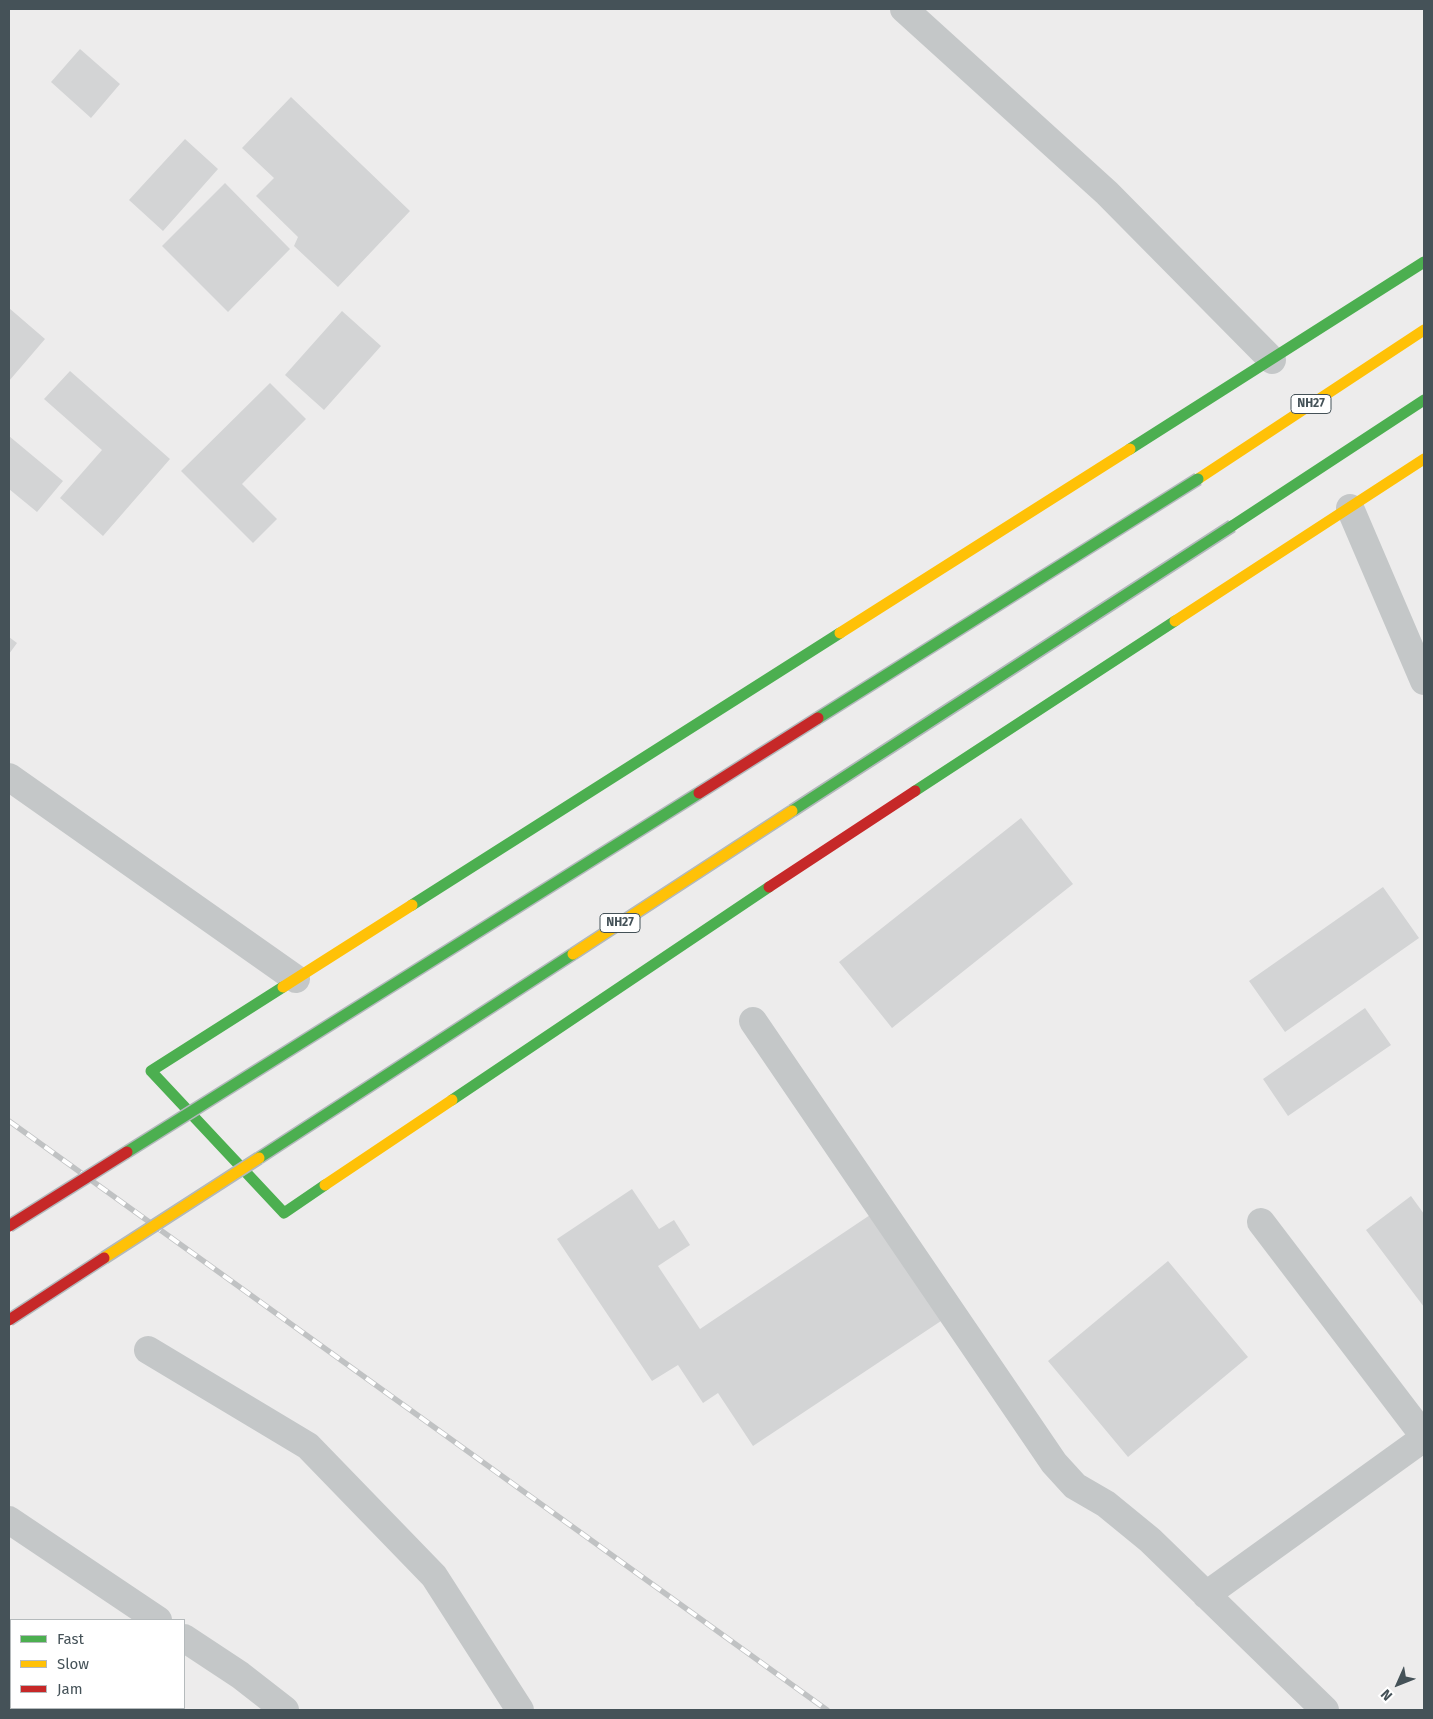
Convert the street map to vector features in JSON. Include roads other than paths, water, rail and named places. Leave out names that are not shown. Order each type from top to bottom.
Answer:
[{"type":"main road","points":[[1424,262],[151,1071],[284,1213],[826,849],[1424,459]]},
{"type":"main road","name":"NH27","points":[[9,1226],[1198,479],[1424,330]]},
{"type":"main road","name":"NH27","points":[[9,1320],[1424,400]]},
{"type":"street","points":[[904,9],[1107,193],[1272,360]]},
{"type":"street","points":[[1350,508],[1424,681]]},
{"type":"street","points":[[9,776],[296,979]]},
{"type":"street","points":[[753,1021],[1054,1463],[1075,1486],[1106,1504],[1150,1540],[1325,1710]]},
{"type":"street","points":[[1206,1595],[1424,1437],[1261,1222]]},
{"type":"street","points":[[148,1350],[308,1446],[434,1576],[520,1710]]},
{"type":"street","points":[[9,1520],[157,1619]]},
{"type":"street","points":[[185,1639],[240,1675],[285,1710]]},
{"type":"railway","points":[[9,1121],[827,1710]]}]
